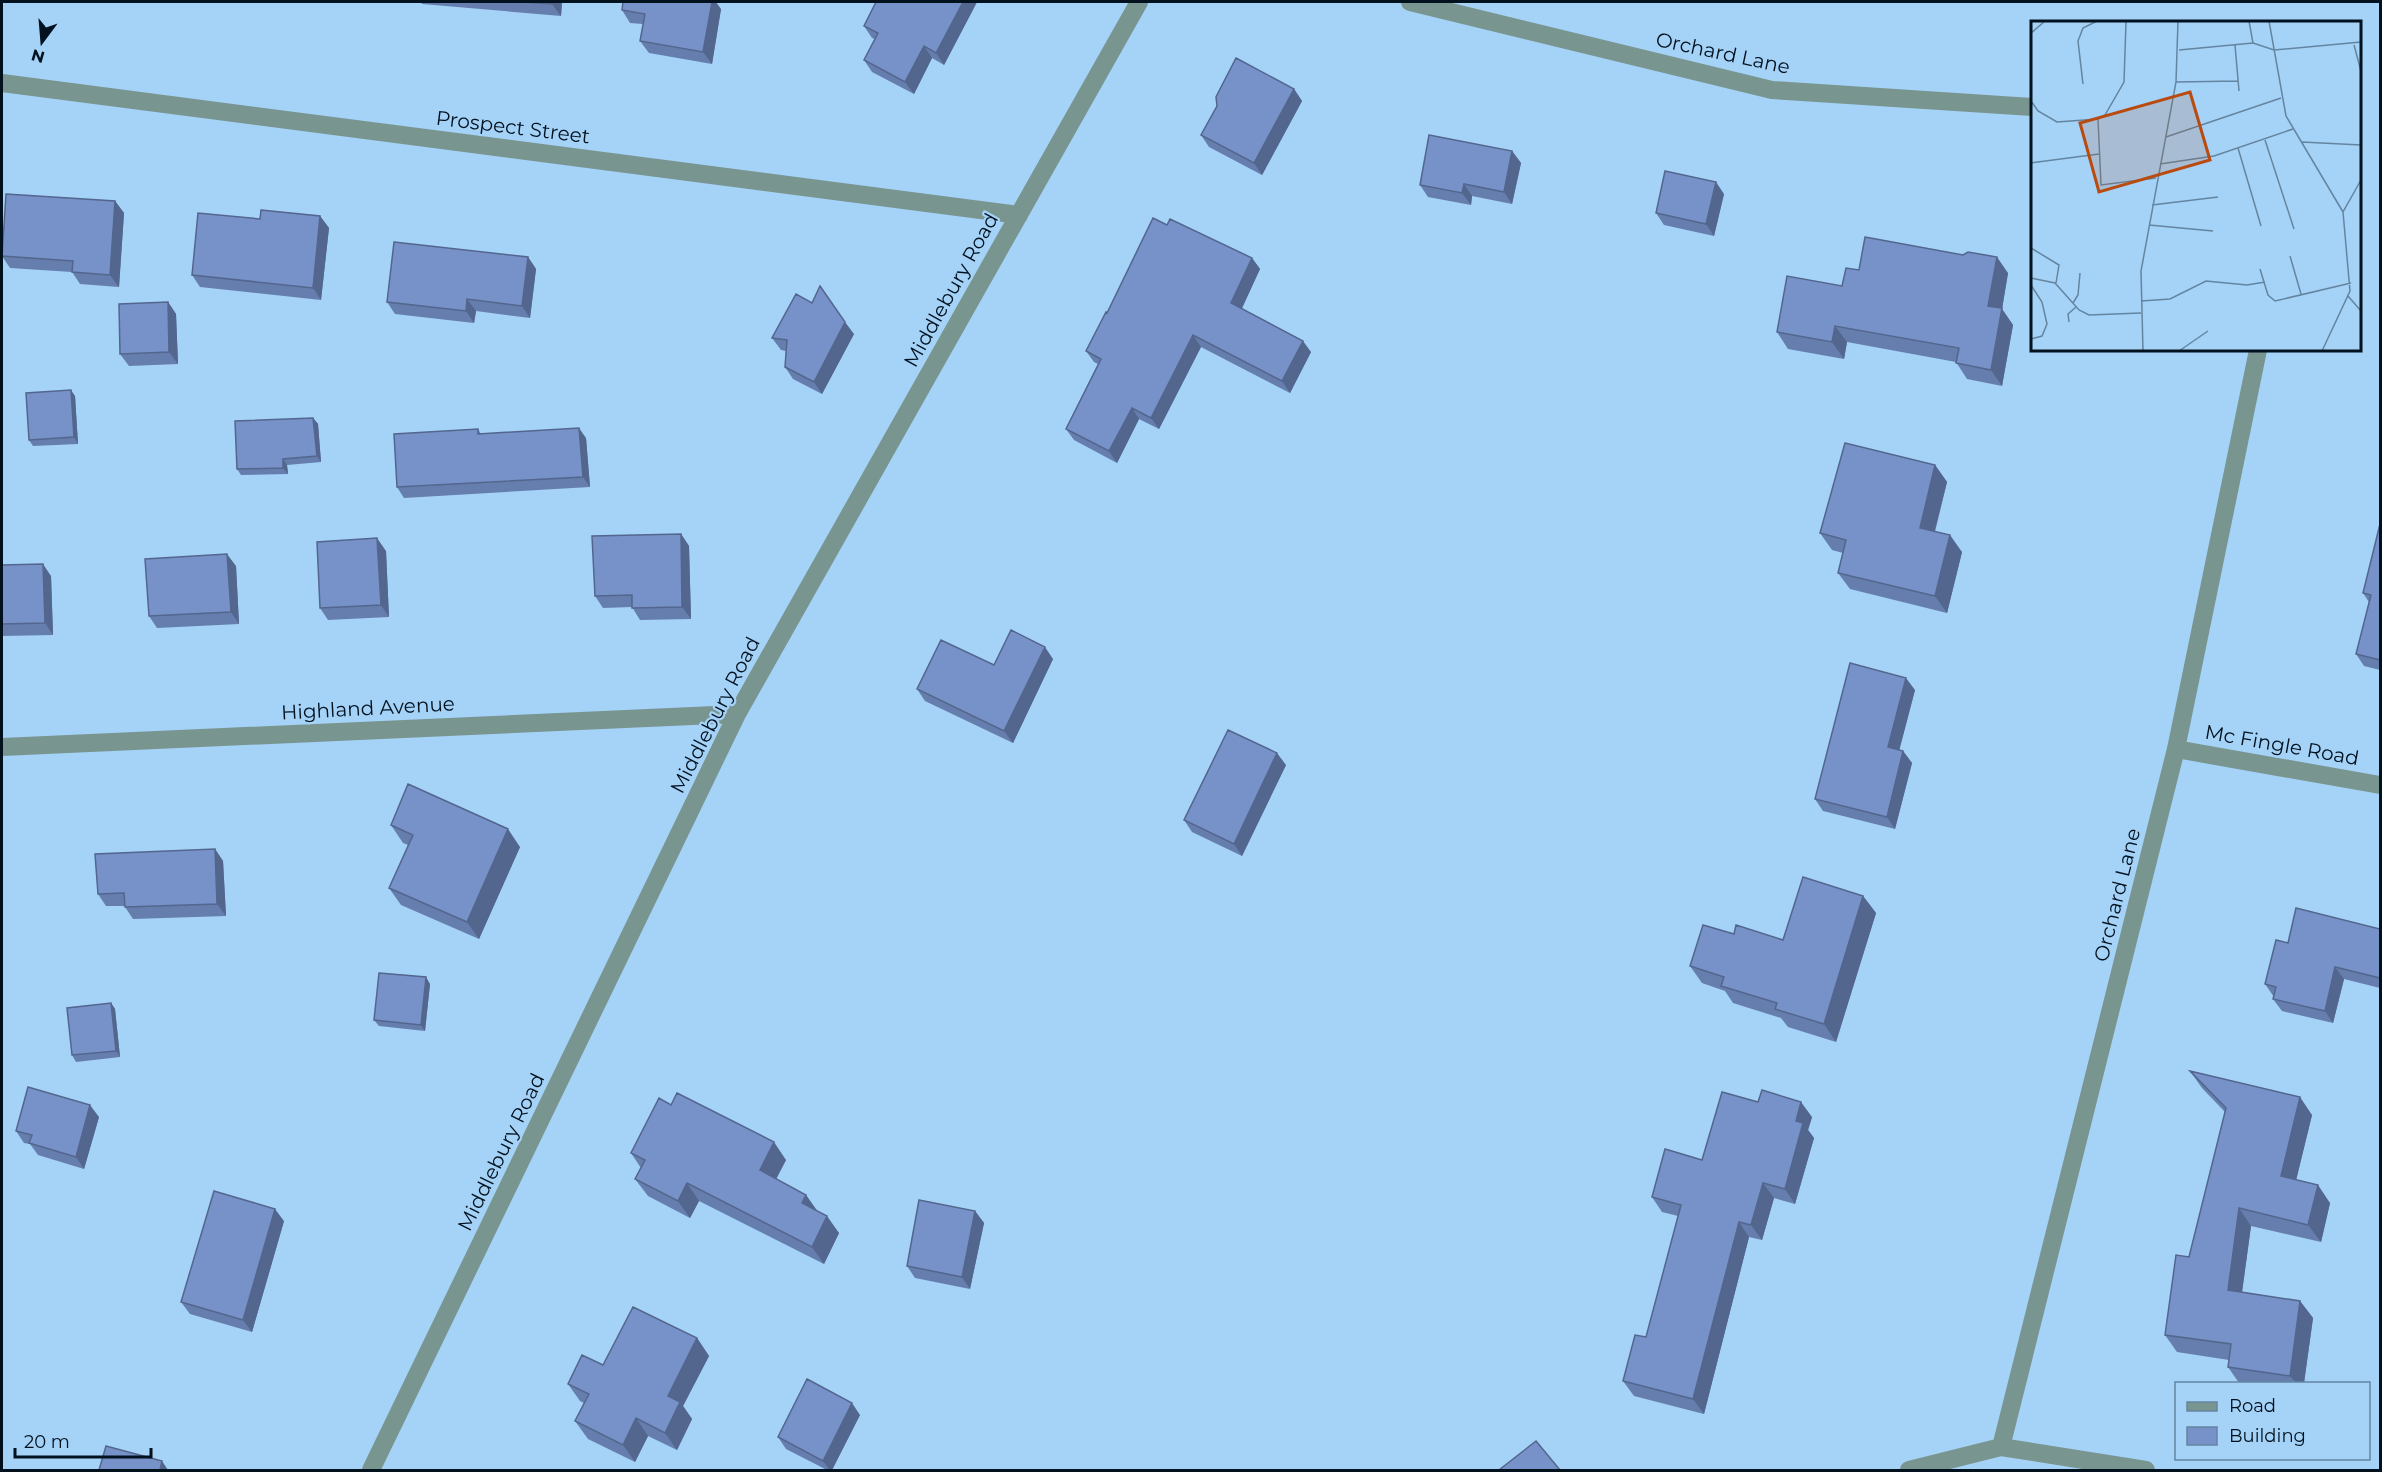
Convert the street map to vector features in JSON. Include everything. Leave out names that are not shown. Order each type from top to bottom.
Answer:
[{"type":"street","name":"Middlebury Road","points":[[371,1470],[737,714],[1139,2]]},
{"type":"street","name":"Orchard Lane","points":[[1410,2],[1772,90],[2031,107]]},
{"type":"street","name":"Prospect Street","points":[[2,83],[1019,215]]},
{"type":"street","name":"Orchard Lane","points":[[2001,1447],[2176,749],[2258,351]]},
{"type":"street","name":"Highland Avenue","points":[[2,747],[737,714]]},
{"type":"street","name":"Mc Fingle Road","points":[[2176,749],[2380,785]]},
{"type":"street","points":[[1909,1470],[2001,1447],[2146,1470]]},
{"type":"building","points":[[524,2],[552,2],[552,4]]},
{"type":"building","points":[[623,2],[712,2],[703,52],[640,41],[645,14],[622,10]]},
{"type":"building","points":[[876,2],[963,2],[936,53],[924,46],[905,82],[864,60],[878,33],[864,26]]},
{"type":"building","points":[[1236,58],[1294,89],[1254,163],[1201,135],[1217,106],[1216,97]]},
{"type":"building","points":[[1429,135],[1512,151],[1504,192],[1464,184],[1462,193],[1420,185]]},
{"type":"building","points":[[1665,171],[1716,182],[1706,224],[1656,213]]},
{"type":"building","points":[[6,194],[115,201],[110,275],[72,272],[73,261],[2,256]]},
{"type":"building","points":[[261,210],[320,216],[313,288],[192,275],[198,213],[260,219]]},
{"type":"building","points":[[1153,218],[1167,225],[1170,219],[1252,258],[1231,303],[1303,341],[1282,381],[1193,335],[1151,418],[1132,408],[1109,451],[1066,429],[1101,359],[1086,351]]},
{"type":"building","points":[[1865,237],[1963,255],[1968,252],[1997,257],[1988,306],[2002,308],[1991,370],[1956,363],[1959,348],[1835,326],[1832,342],[1777,332],[1787,276],[1842,286],[1846,268],[1859,270]]},
{"type":"building","points":[[394,242],[528,257],[522,306],[467,299],[466,311],[387,302]]},
{"type":"building","points":[[820,286],[845,322],[814,382],[785,367],[787,340],[772,338],[796,294],[812,303]]},
{"type":"building","points":[[168,302],[169,352],[120,354],[119,304]]},
{"type":"building","points":[[71,390],[74,437],[29,440],[26,393]]},
{"type":"building","points":[[313,418],[317,456],[283,459],[283,468],[237,469],[235,421]]},
{"type":"building","points":[[579,428],[583,477],[397,487],[394,434],[478,429],[478,434]]},
{"type":"building","points":[[1845,443],[1935,465],[1920,528],[1950,535],[1935,596],[1838,573],[1846,540],[1820,533]]},
{"type":"building","points":[[2380,524],[2380,660],[2356,654],[2371,595],[2363,593]]},
{"type":"building","points":[[681,534],[682,607],[632,608],[632,595],[595,596],[592,536]]},
{"type":"building","points":[[377,538],[381,605],[320,608],[317,542]]},
{"type":"building","points":[[227,554],[231,612],[149,616],[145,559]]},
{"type":"building","points":[[43,564],[45,623],[2,624],[2,565]]},
{"type":"building","points":[[1011,630],[1045,647],[1004,731],[917,689],[941,640],[994,665]]},
{"type":"building","points":[[1850,663],[1906,678],[1888,747],[1903,751],[1887,817],[1815,799]]},
{"type":"building","points":[[1228,730],[1277,753],[1234,844],[1184,820]]},
{"type":"building","points":[[408,784],[508,829],[467,922],[389,888],[413,835],[391,825]]},
{"type":"building","points":[[215,849],[217,904],[125,907],[124,893],[98,894],[95,854]]},
{"type":"building","points":[[1803,877],[1863,896],[1824,1024],[1775,1009],[1777,1003],[1721,986],[1724,977],[1690,966],[1703,925],[1734,934],[1736,925],[1783,940]]},
{"type":"building","points":[[2296,908],[2380,929],[2380,978],[2335,967],[2325,1011],[2273,999],[2276,987],[2265,984],[2276,940],[2288,943]]},
{"type":"building","points":[[379,973],[426,977],[421,1025],[374,1020]]},
{"type":"building","points":[[111,1003],[116,1051],[72,1055],[67,1008]]},
{"type":"building","points":[[2190,1071],[2300,1097],[2281,1176],[2318,1185],[2308,1225],[2239,1208],[2228,1290],[2300,1301],[2290,1376],[2228,1367],[2231,1344],[2165,1335],[2176,1255],[2189,1257],[2226,1108]]},
{"type":"building","points":[[28,1087],[90,1105],[76,1157],[29,1143],[32,1135],[16,1131]]},
{"type":"building","points":[[1762,1090],[1801,1102],[1796,1121],[1803,1123],[1785,1189],[1763,1183],[1751,1225],[1739,1222],[1693,1399],[1623,1381],[1635,1335],[1646,1337],[1681,1205],[1652,1197],[1665,1149],[1702,1160],[1722,1092],[1758,1102]]},
{"type":"building","points":[[677,1093],[774,1142],[760,1170],[806,1195],[802,1203],[827,1216],[812,1247],[687,1183],[678,1201],[635,1179],[645,1160],[631,1153],[659,1098],[671,1105]]},
{"type":"building","points":[[214,1191],[275,1209],[243,1320],[181,1302]]},
{"type":"building","points":[[919,1200],[975,1211],[962,1277],[907,1266]]},
{"type":"building","points":[[633,1307],[697,1338],[668,1396],[680,1402],[665,1433],[636,1418],[623,1445],[575,1421],[589,1394],[568,1384],[582,1355],[603,1365]]},
{"type":"building","points":[[807,1379],[852,1403],[823,1461],[778,1437]]},
{"type":"building","points":[[1536,1441],[1560,1470],[1499,1470]]},
{"type":"building","points":[[106,1446],[162,1461],[160,1470],[99,1470]]}]
